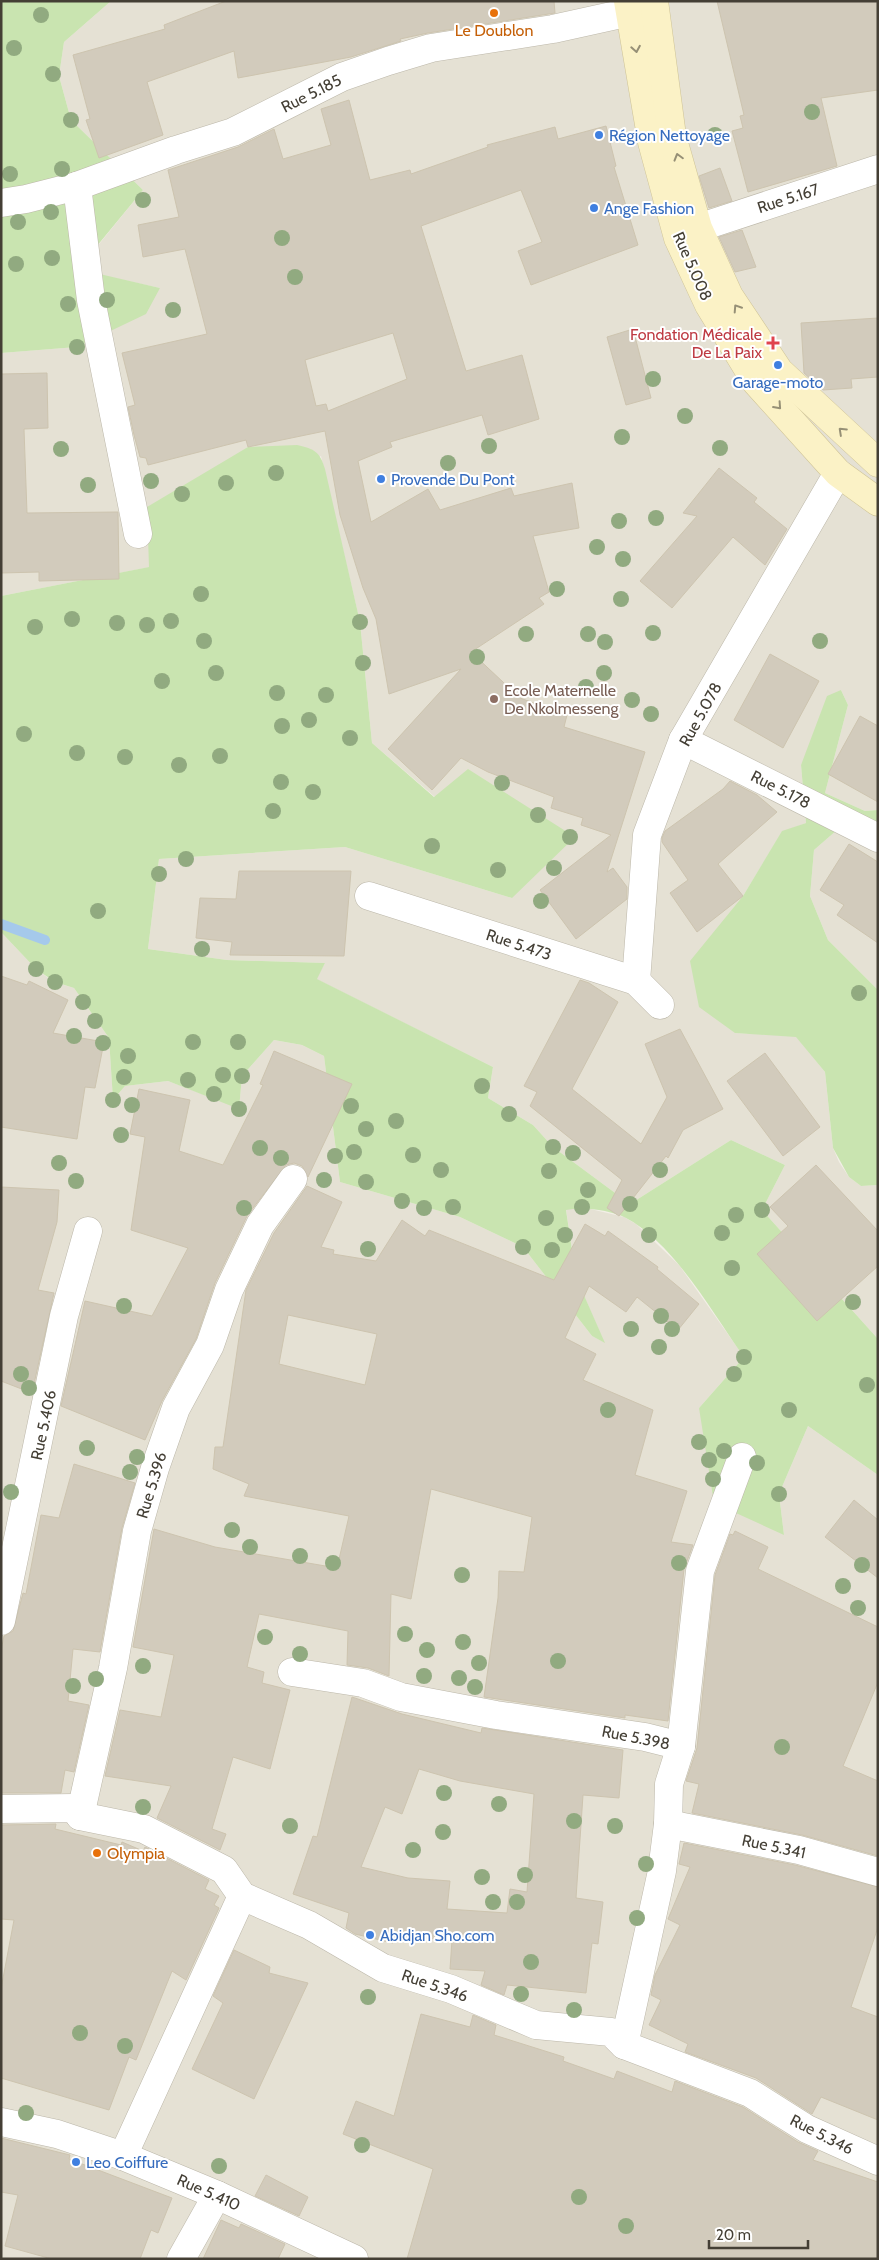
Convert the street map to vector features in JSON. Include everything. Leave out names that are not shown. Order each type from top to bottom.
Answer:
[{"type":"main road","name":"Rue 5.008","points":[[637,5],[698,228],[730,296],[778,371],[878,464]]},
{"type":"main road","name":"Rue 5.008","points":[[637,5],[652,142],[678,238],[709,305],[756,382],[838,473],[878,502]]},
{"type":"street","name":"Rue 5.185","points":[[1,202],[26,199],[77,186],[233,132],[342,77],[388,61],[431,48],[553,29],[637,5]]},
{"type":"street","name":"Rue 5.167","points":[[698,228],[878,169]]},
{"type":"street","points":[[77,186],[91,300],[138,534]]},
{"type":"street","name":"Rue 5.078","points":[[636,981],[647,835],[683,740],[838,473]]},
{"type":"street","name":"Rue 5.178","points":[[683,740],[878,838]]},
{"type":"street","name":"Rue 5.473","points":[[369,896],[636,981],[660,1005]]},
{"type":"street","name":"Rue 5.396","points":[[80,1816],[113,1668],[137,1531],[155,1468],[176,1408],[210,1345],[229,1290],[260,1225],[293,1179]]},
{"type":"street","name":"Rue 5.406","points":[[1,1621],[64,1316],[88,1230]]},
{"type":"street","points":[[681,1746],[700,1572],[742,1457]]},
{"type":"street","name":"Rue 5.398","points":[[292,1672],[363,1683],[401,1697],[496,1715],[645,1737],[681,1746],[668,1784],[668,1824],[662,1871],[624,2045]]},
{"type":"street","points":[[1,1810],[74,1808],[80,1816],[144,1829],[224,1870],[242,1896],[123,2156]]},
{"type":"street","name":"Rue 5.341","points":[[668,1824],[799,1850],[878,1872]]},
{"type":"street","name":"Rue 5.346","points":[[242,1896],[309,1925],[343,1947],[383,1968],[451,1988],[536,2025],[611,2032],[624,2045],[750,2093],[807,2129],[878,2161]]},
{"type":"street","name":"Rue 5.410","points":[[1,2122],[57,2134],[123,2156],[217,2196],[354,2259]]},
{"type":"street","points":[[181,2259],[217,2196]]},
{"type":"shaded area","points":[[111,1],[878,1],[878,810],[865,811],[825,793],[848,705],[841,690],[801,765],[806,823],[782,832],[743,896],[735,1033],[796,1036],[825,1072],[833,1148],[839,1162],[849,1177],[861,1186],[878,1185],[878,1339],[762,1210],[785,1165],[731,1140],[630,1204],[553,1147],[533,1125],[488,1098],[493,1067],[316,979],[325,963],[227,960],[148,949],[159,859],[345,847],[512,898],[435,797],[372,743],[360,622],[321,456],[150,567],[1,596],[1,353],[77,347],[160,288],[78,270],[143,190],[71,120],[59,76],[64,42]]},
{"type":"shaded area","points":[[837,830],[878,844],[878,990],[828,940],[810,896],[814,850]]},
{"type":"shaded area","points":[[1,932],[36,969],[54,982],[74,988],[109,1038],[113,1100],[125,1086],[168,1081],[239,1108],[242,1076],[274,1040],[302,1045],[324,1056],[340,1182],[460,1217],[523,1247],[592,1336],[604,1342],[576,1277],[566,1209],[582,1207],[624,1217],[636,1224],[679,1265],[744,1357],[699,1408],[784,1535],[779,1494],[808,1426],[878,1475],[878,2259],[1,2259]]},
{"type":"green space","points":[[1,1],[111,1],[64,42],[59,76],[71,120],[143,190],[78,269],[160,288],[146,314],[77,347],[1,353]]},
{"type":"green space","points":[[297,445],[316,452],[325,469],[360,622],[372,743],[434,797],[468,769],[575,837],[512,898],[345,847],[159,859],[148,949],[227,960],[325,963],[317,979],[493,1067],[488,1098],[533,1125],[553,1147],[630,1204],[731,1140],[785,1165],[762,1210],[878,1339],[878,1475],[808,1426],[779,1494],[784,1535],[714,1503],[699,1408],[744,1357],[691,1281],[660,1244],[644,1229],[626,1218],[605,1211],[589,1209],[566,1210],[576,1277],[605,1343],[592,1336],[523,1247],[460,1217],[340,1182],[324,1056],[302,1045],[274,1040],[242,1076],[239,1109],[168,1081],[125,1086],[113,1100],[109,1038],[74,988],[55,982],[36,969],[1,932],[1,596],[149,567],[147,507],[248,447]]},
{"type":"green space","points":[[841,690],[848,705],[825,793],[865,811],[878,810],[878,844],[837,830],[814,850],[810,896],[828,940],[878,990],[878,1185],[861,1186],[849,1177],[833,1148],[825,1072],[796,1037],[735,1033],[699,1007],[690,961],[743,896],[782,831],[806,823],[801,765],[827,696]]},
{"type":"building","points":[[226,1],[554,1],[555,13],[428,33],[400,39],[401,41],[351,57],[238,78],[234,51],[147,82],[163,135],[99,158],[86,120],[90,119],[73,55],[165,29],[164,25]]},
{"type":"building","points":[[717,1],[878,1],[878,90],[821,98],[837,166],[748,192],[732,131],[743,128],[740,116],[744,115]]},
{"type":"building","points":[[349,100],[370,180],[410,170],[411,174],[488,147],[487,145],[555,127],[558,139],[606,126],[616,166],[614,167],[638,245],[531,285],[518,251],[542,242],[521,190],[421,226],[466,371],[522,355],[539,419],[488,435],[482,415],[390,442],[392,447],[358,461],[371,522],[428,489],[440,510],[511,488],[514,496],[572,483],[579,528],[533,536],[549,592],[539,598],[544,604],[471,652],[520,698],[567,715],[564,727],[645,752],[607,872],[613,868],[627,887],[627,899],[576,939],[540,890],[611,835],[581,825],[583,818],[551,808],[554,797],[488,772],[461,758],[432,790],[388,749],[461,669],[389,694],[376,619],[363,588],[340,515],[325,431],[248,447],[246,440],[148,465],[146,458],[140,457],[128,407],[135,405],[122,353],[207,334],[185,249],[143,257],[138,225],[179,217],[168,170],[238,147],[274,129],[283,159],[331,145],[321,109]],"holes":[[[393,333],[407,379],[328,411],[326,404],[316,406],[305,360]]]},
{"type":"building","points":[[720,168],[732,201],[709,208],[699,176]]},
{"type":"building","points":[[742,230],[756,267],[735,272],[719,237]]},
{"type":"building","points":[[878,318],[878,377],[851,379],[852,388],[823,390],[804,373],[801,323]]},
{"type":"building","points":[[633,329],[651,398],[626,405],[607,337]]},
{"type":"building","points":[[47,373],[48,428],[24,429],[27,513],[118,512],[119,579],[39,581],[39,572],[1,573],[1,374]]},
{"type":"building","points":[[719,468],[757,498],[754,502],[787,529],[765,565],[733,537],[672,608],[640,581],[697,516],[683,513]]},
{"type":"building","points":[[770,654],[819,681],[783,748],[734,720]]},
{"type":"building","points":[[860,716],[878,726],[878,802],[828,774]]},
{"type":"building","points":[[730,781],[757,795],[777,812],[718,864],[743,896],[697,932],[670,893],[688,880],[662,842],[662,838],[665,831],[723,789]]},
{"type":"building","points":[[849,844],[878,862],[878,943],[837,915],[844,905],[820,890]]},
{"type":"building","points":[[239,871],[351,871],[344,956],[230,955],[232,942],[196,938],[200,898],[236,899]]},
{"type":"building","points":[[1,976],[27,985],[29,981],[68,1000],[53,1033],[104,1042],[95,1088],[85,1087],[77,1139],[1,1127]]},
{"type":"building","points":[[580,980],[589,983],[618,1002],[572,1089],[641,1144],[667,1097],[645,1044],[680,1029],[723,1109],[683,1130],[668,1158],[666,1156],[619,1216],[607,1208],[622,1180],[530,1106],[537,1092],[524,1086]]},
{"type":"building","points":[[274,1051],[352,1084],[308,1177],[302,1166],[294,1163],[286,1165],[247,1216],[215,1283],[196,1339],[162,1401],[145,1440],[61,1406],[85,1301],[152,1316],[188,1248],[131,1230],[145,1137],[130,1134],[139,1089],[190,1100],[179,1151],[223,1165],[263,1085],[260,1084]]},
{"type":"building","points":[[765,1053],[820,1127],[783,1156],[727,1081]]},
{"type":"building","points":[[816,1165],[878,1231],[878,1266],[817,1321],[757,1254],[788,1226],[770,1207]]},
{"type":"building","points":[[307,1186],[342,1202],[321,1247],[334,1250],[333,1254],[376,1261],[402,1220],[425,1236],[429,1230],[554,1280],[585,1224],[605,1236],[608,1231],[658,1267],[657,1269],[699,1304],[678,1330],[637,1297],[626,1312],[589,1286],[565,1338],[596,1354],[583,1380],[653,1410],[635,1475],[687,1491],[671,1542],[693,1545],[684,1569],[668,1721],[625,1715],[625,1718],[484,1697],[498,1598],[499,1571],[524,1572],[532,1517],[431,1489],[411,1599],[391,1594],[389,1676],[368,1668],[347,1665],[348,1631],[259,1614],[247,1667],[264,1672],[262,1683],[290,1690],[270,1769],[233,1757],[212,1829],[226,1834],[220,1850],[157,1818],[171,1786],[105,1776],[120,1710],[161,1717],[174,1655],[133,1647],[154,1529],[215,1547],[337,1568],[349,1516],[244,1496],[249,1484],[213,1469],[215,1447],[223,1447],[246,1290],[274,1233]],"holes":[[[288,1315],[377,1334],[365,1385],[279,1364]]]},
{"type":"building","points":[[1,1187],[59,1190],[57,1222],[38,1290],[54,1293],[32,1393],[1,1381]]},
{"type":"building","points":[[74,1464],[135,1483],[122,1528],[100,1652],[73,1649],[68,1701],[89,1705],[74,1772],[65,1770],[61,1793],[1,1793],[1,1651],[4,1636],[13,1631],[23,1593],[26,1594],[41,1515],[59,1518]]},
{"type":"building","points":[[854,1500],[878,1520],[878,1578],[825,1537]]},
{"type":"building","points":[[735,1531],[768,1547],[758,1569],[878,1627],[878,1682],[843,1766],[878,1781],[878,1856],[802,1835],[692,1813],[699,1784],[686,1781],[697,1748],[715,1575],[730,1534],[733,1535]]},
{"type":"building","points":[[352,1697],[402,1714],[481,1733],[482,1728],[623,1750],[619,1798],[583,1795],[576,1898],[603,1902],[598,1944],[592,1943],[586,1993],[507,1985],[504,1995],[481,1985],[485,1971],[450,1969],[452,1940],[394,1936],[393,1943],[355,1934],[346,1928],[349,1913],[293,1894],[313,1836],[317,1837]],"holes":[[[419,1769],[460,1781],[534,1794],[527,1892],[510,1889],[507,1913],[447,1909],[450,1881],[408,1878],[361,1867],[385,1807],[402,1814]]]},
{"type":"building","points":[[56,1824],[55,1829],[121,1845],[122,1842],[143,1851],[145,1847],[209,1880],[205,1889],[219,1896],[214,1905],[219,1908],[186,1980],[172,1971],[136,2060],[129,2057],[109,2110],[1,2078],[1,1989],[14,1920],[1,1919],[1,1825]]},
{"type":"building","points":[[684,1843],[795,1865],[878,1887],[878,1927],[851,2007],[878,2017],[878,2120],[821,2097],[812,2114],[756,2078],[685,2052],[688,2044],[649,2025],[661,2000],[651,1995],[655,1975],[680,1925],[668,1919],[690,1867],[679,1864]]},
{"type":"building","points":[[234,1950],[270,1967],[269,1973],[308,1983],[254,2099],[192,2069],[223,2003],[213,1996]]},
{"type":"building","points":[[421,2014],[470,2027],[473,2015],[496,2025],[494,2035],[564,2057],[563,2061],[614,2079],[617,2071],[672,2092],[675,2081],[743,2107],[798,2142],[818,2151],[813,2160],[878,2182],[878,2259],[407,2259],[433,2169],[343,2134],[356,2101],[394,2116]]},
{"type":"building","points":[[1,2138],[70,2155],[69,2159],[172,2198],[158,2233],[151,2230],[140,2259],[52,2259],[5,2246],[18,2195],[1,2192]]},
{"type":"building","points":[[266,2175],[308,2197],[299,2216],[255,2196]]},
{"type":"building","points":[[221,2220],[239,2228],[241,2224],[285,2244],[278,2259],[203,2259]]},
{"type":"waterway","points":[[1,924],[45,940]]},
{"type":"place","name":"Le Doublon","points":[[494,13]]},
{"type":"place","name":"Région Nettoyage","points":[[599,135]]},
{"type":"place","name":"Ange Fashion","points":[[594,208]]},
{"type":"place","name":"Fondation Médicale De La Paix","points":[[773,343]]},
{"type":"place","name":"Garage-moto","points":[[778,365]]},
{"type":"place","name":"Provende Du Pont","points":[[381,479]]},
{"type":"place","name":"Ecole Maternelle De Nkolmesseng","points":[[494,699]]},
{"type":"place","name":"Olympia","points":[[97,1853]]},
{"type":"place","name":"Abidjan Sho.com","points":[[370,1935]]},
{"type":"place","name":"Leo Coiffure","points":[[76,2162]]}]
